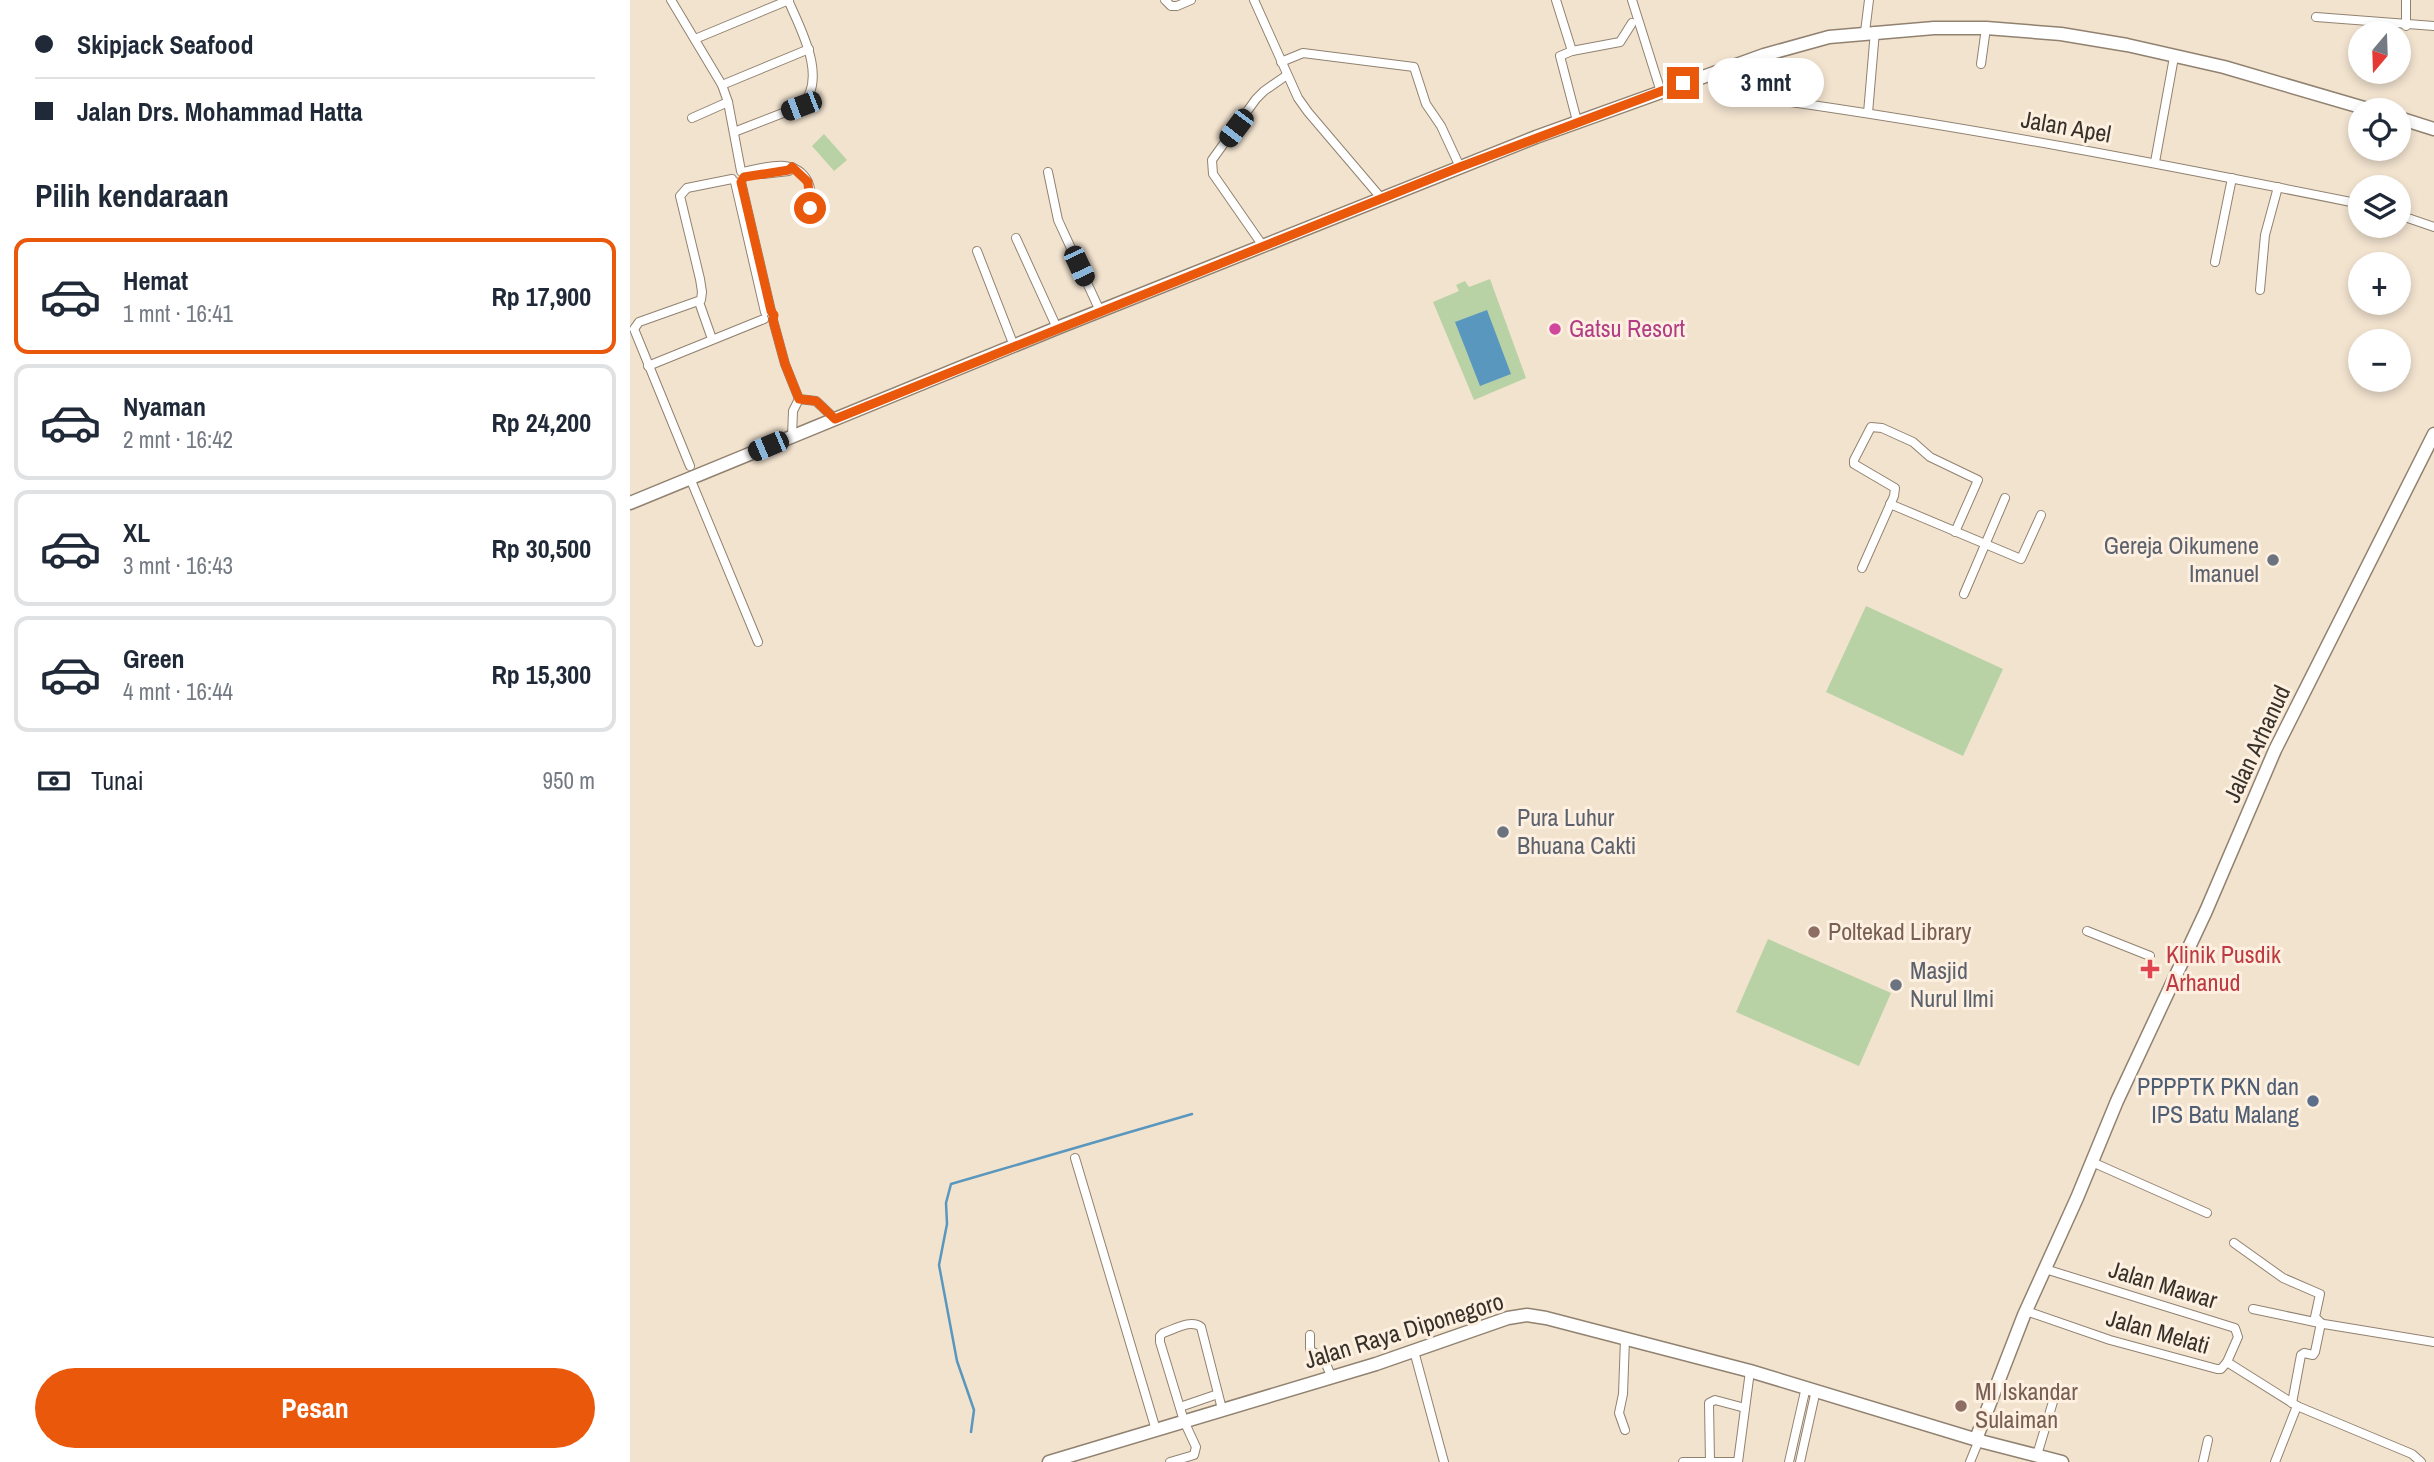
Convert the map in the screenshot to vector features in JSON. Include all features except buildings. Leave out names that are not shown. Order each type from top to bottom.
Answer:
[{"type":"street","points":[[671,0],[722,85],[728,102],[738,153],[739,177],[768,315],[799,399],[793,411],[792,436]]},
{"type":"street","points":[[695,39],[789,0],[809,49],[812,75],[811,88],[805,103],[734,134]]},
{"type":"street","points":[[1165,0],[1171,6],[1177,6],[1191,0]]},
{"type":"street","points":[[1254,0],[1287,75],[1308,112],[1382,199]]},
{"type":"street","points":[[1556,0],[1573,51]]},
{"type":"street","points":[[1868,113],[1869,0]]},
{"type":"street","points":[[2406,0],[2406,21]]},
{"type":"street","points":[[1633,2],[1661,92]]},
{"type":"street","points":[[2316,17],[2356,21]]},
{"type":"street","points":[[1577,121],[1560,56],[1620,42],[1632,23]]},
{"type":"street","points":[[2412,26],[2434,26]]},
{"type":"street","points":[[1981,64],[1986,28]]},
{"type":"street","points":[[630,503],[690,472],[835,419],[1460,167],[1577,121],[1792,45],[1870,32],[1986,28],[2081,36],[2224,68],[2348,103]]},
{"type":"street","points":[[722,85],[809,49]]},
{"type":"street","points":[[1281,62],[1303,53],[1414,67],[1426,104],[1460,167]]},
{"type":"street","points":[[2155,162],[2174,57]]},
{"type":"street","points":[[1263,246],[1213,174],[1211,166],[1212,160],[1256,99],[1287,75]]},
{"type":"street","name":"Jalan Apel","points":[[1763,98],[1868,113],[2155,162],[2348,201]]},
{"type":"street","points":[[692,118],[728,102]]},
{"type":"street","points":[[2411,122],[2434,129]]},
{"type":"street","points":[[712,339],[699,302],[702,292],[680,196],[687,188],[789,170],[792,167],[808,182],[813,222]]},
{"type":"street","points":[[1048,173],[1058,220],[1100,311]]},
{"type":"street","points":[[2215,262],[2232,178]]},
{"type":"street","points":[[2260,290],[2265,234],[2278,187]]},
{"type":"street","points":[[2411,219],[2434,227]]},
{"type":"street","points":[[1016,238],[1057,328]]},
{"type":"street","points":[[977,251],[1014,346]]},
{"type":"street","points":[[699,302],[637,324],[634,332],[758,642]]},
{"type":"street","points":[[648,366],[768,315]]},
{"type":"street","points":[[799,399],[816,401],[835,419]]},
{"type":"street","points":[[1862,568],[1895,488],[1854,464],[1869,429],[1875,426],[1913,442],[1930,457],[1978,480],[1955,532]]},
{"type":"street","name":"Jalan Arhanud","points":[[1977,1439],[2026,1311],[2275,750],[2434,434]]},
{"type":"street","points":[[1964,594],[2005,498]]},
{"type":"street","points":[[1890,504],[2021,559],[2041,515]]},
{"type":"street","points":[[2087,931],[2150,956]]},
{"type":"street","points":[[1075,1158],[1156,1430]]},
{"type":"street","points":[[2092,1162],[2207,1213]]},
{"type":"street","points":[[2234,1244],[2283,1278],[2320,1294],[2315,1317],[2320,1323]]},
{"type":"street","name":"Jalan Mawar","points":[[2045,1269],[2235,1328],[2238,1337],[2227,1362]]},
{"type":"street","points":[[2253,1309],[2434,1342]]},
{"type":"street","name":"Jalan Melati","points":[[2026,1311],[2110,1340],[2217,1370],[2227,1362],[2295,1405],[2400,1448],[2421,1462]]},
{"type":"street","name":"Jalan Raya Diponegoro","points":[[1052,1461],[1414,1351],[1481,1326],[1527,1315],[1750,1371],[2062,1462]]},
{"type":"street","points":[[2275,1462],[2295,1405],[2301,1355],[2314,1353],[2320,1323]]},
{"type":"street","points":[[1170,1462],[1189,1457],[1195,1451],[1160,1342],[1163,1333],[1192,1324],[1201,1327],[1222,1409]]},
{"type":"street","points":[[1310,1335],[1310,1350],[1324,1359],[1331,1376]]},
{"type":"street","points":[[1625,1339],[1623,1394],[1619,1413],[1625,1430]]},
{"type":"street","points":[[1414,1351],[1444,1462]]},
{"type":"street","points":[[1683,1462],[1738,1462],[1750,1371]]},
{"type":"street","points":[[1789,1462],[1811,1389]]},
{"type":"street","points":[[1800,1462],[1811,1389]]},
{"type":"street","points":[[1180,1407],[1219,1394]]},
{"type":"street","points":[[2037,1455],[2055,1395]]},
{"type":"street","points":[[1710,1462],[1709,1404],[1715,1400],[1745,1408]]},
{"type":"street","points":[[1970,1462],[1977,1439]]},
{"type":"street","points":[[2203,1462],[2208,1440]]},
{"type":"green space","points":[[824,134],[847,160],[834,171],[812,146]]},
{"type":"green space","points":[[1490,279],[1526,378],[1474,400],[1433,302],[1459,291],[1456,285],[1465,281],[1469,287]]},
{"type":"green space","points":[[1866,606],[2003,669],[1963,756],[1826,692]]},
{"type":"green space","points":[[1768,939],[1891,993],[1859,1066],[1736,1012]]},
{"type":"water","points":[[1487,310],[1511,374],[1480,386],[1455,322]]},
{"type":"waterway","points":[[971,1432],[974,1410],[957,1361],[939,1265],[947,1224],[946,1203],[951,1184],[1192,1114]]},
{"type":"place","name":"Gatsu Resort","points":[[1555,329]]},
{"type":"place","name":"Gereja Oikumene Imanuel","points":[[2273,560]]},
{"type":"place","name":"Pura Luhur Bhuana Cakti","points":[[1503,832]]},
{"type":"place","name":"Poltekad Library","points":[[1814,932]]},
{"type":"place","name":"Klinik Pusdik Arhanud","points":[[2150,969]]},
{"type":"place","name":"Masjid Nurul Ilmi","points":[[1896,985]]},
{"type":"place","name":"PPPPTK PKN dan IPS Batu Malang","points":[[2313,1101]]},
{"type":"place","name":"MI Iskandar Sulaiman","points":[[1961,1406]]},
{"type":"route","points":[[810,208],[808,182],[792,167],[789,170],[744,177],[741,182],[785,364],[799,399],[816,401],[835,419],[1460,167],[1683,83]]}]
